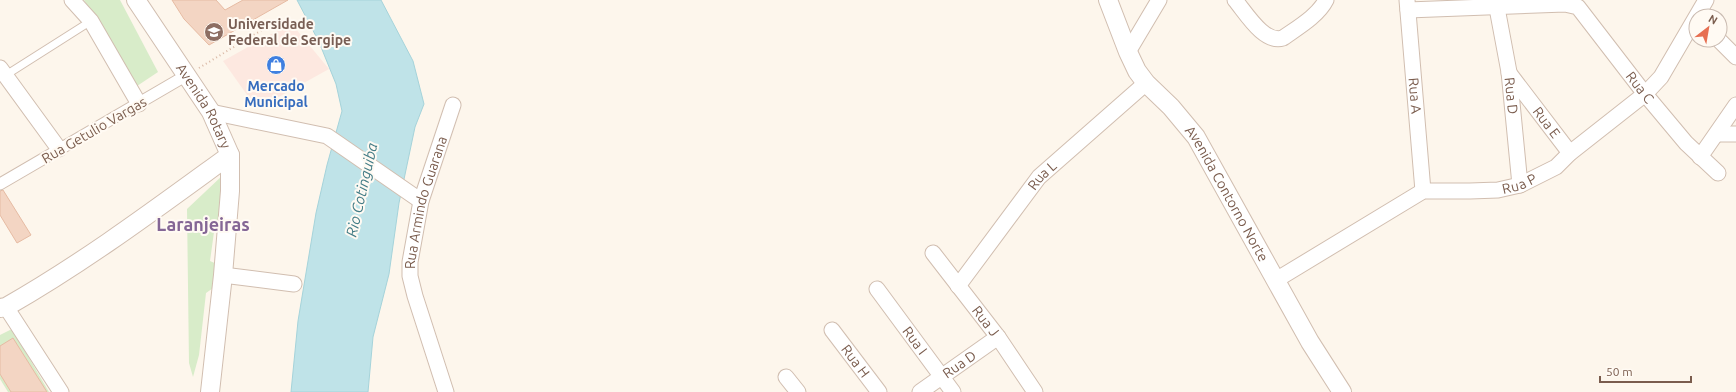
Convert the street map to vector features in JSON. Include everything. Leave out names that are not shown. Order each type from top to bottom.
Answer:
[{"type":"street","points":[[72,0],[91,21],[139,104]]},
{"type":"street","name":"Avenida Rotary","points":[[136,0],[212,112],[230,155],[230,191],[223,275],[210,392]]},
{"type":"street","name":"Avenida Contorno Norte","points":[[1108,0],[1128,52],[1146,83],[1171,107],[1196,137],[1310,342],[1342,392]]},
{"type":"street","points":[[1128,52],[1159,0]]},
{"type":"street","points":[[1235,0],[1259,29],[1272,39],[1278,40],[1283,38],[1312,16],[1324,5],[1326,0]]},
{"type":"street","name":"Rua C","points":[[1497,8],[1565,4],[1573,5],[1581,11],[1645,94],[1686,143],[1718,173]]},
{"type":"street","points":[[1408,5],[1497,8]]},
{"type":"street","name":"Rua A","points":[[1408,5],[1423,191]]},
{"type":"street","name":"Rua D","points":[[1497,8],[1509,72],[1520,186]]},
{"type":"street","name":"Rua P","points":[[1423,191],[1498,190],[1520,186],[1556,167],[1570,153],[1645,94],[1668,66],[1688,30]]},
{"type":"street","points":[[1727,48],[1736,57]]},
{"type":"street","points":[[3,71],[59,149]]},
{"type":"street","name":"Rua E","points":[[1509,72],[1570,153]]},
{"type":"street","name":"Rua Getulio Vargas","points":[[0,184],[187,75]]},
{"type":"street","name":"Rua L","points":[[958,286],[1039,177],[1146,83]]},
{"type":"street","name":"Rua Armindo Guarana","points":[[446,392],[421,318],[410,276],[411,251],[422,201],[453,105]]},
{"type":"street","points":[[1700,157],[1736,105]]},
{"type":"street","points":[[212,112],[322,134],[332,138],[422,201]]},
{"type":"street","points":[[1717,134],[1736,134]]},
{"type":"street","points":[[61,392],[3,307],[49,283],[230,155]]},
{"type":"street","points":[[1276,280],[1423,191]]},
{"type":"street","name":"Rua J","points":[[933,254],[998,337],[1035,392]]},
{"type":"street","points":[[223,275],[294,284]]},
{"type":"street","name":"Rua I","points":[[877,289],[953,392]]},
{"type":"street","name":"Rua H","points":[[832,330],[879,392]]},
{"type":"street","name":"Rua D","points":[[920,392],[998,337]]},
{"type":"street","points":[[786,377],[798,392]]},
{"type":"lane","points":[[3,71],[91,21]]},
{"type":"path","points":[[187,75],[280,19]]},
{"type":"shaded area","name":"Mercado Municipal","points":[[291,23],[329,69],[257,109],[223,61]]},
{"type":"green space","points":[[84,0],[120,0],[158,72],[137,86]]},
{"type":"green space","points":[[223,175],[220,231],[214,232],[210,261],[219,265],[216,286],[206,293],[199,355],[193,377],[189,363],[187,209]]},
{"type":"green space","points":[[12,329],[49,392],[8,392],[0,379],[0,335]]},
{"type":"water","name":"Rio Cotinguiba","points":[[297,0],[381,0],[413,61],[424,104],[415,127],[399,203],[389,274],[373,337],[368,392],[291,392],[298,321],[316,213],[342,111],[336,84],[319,42]]},
{"type":"building","name":"Universidade Federal de Sergipe","points":[[172,0],[216,0],[225,10],[243,0],[288,0],[209,45],[184,19]]},
{"type":"building","points":[[3,190],[31,235],[17,243],[0,215],[0,191]]},
{"type":"building","points":[[13,338],[47,392],[11,392],[0,374],[0,346]]},
{"type":"place","name":"Universidade Federal de Sergipe","points":[[214,32]]},
{"type":"place","name":"Mercado Municipal","points":[[276,65]]},
{"type":"district","name":"Laranjeiras","points":[[203,225]]}]
